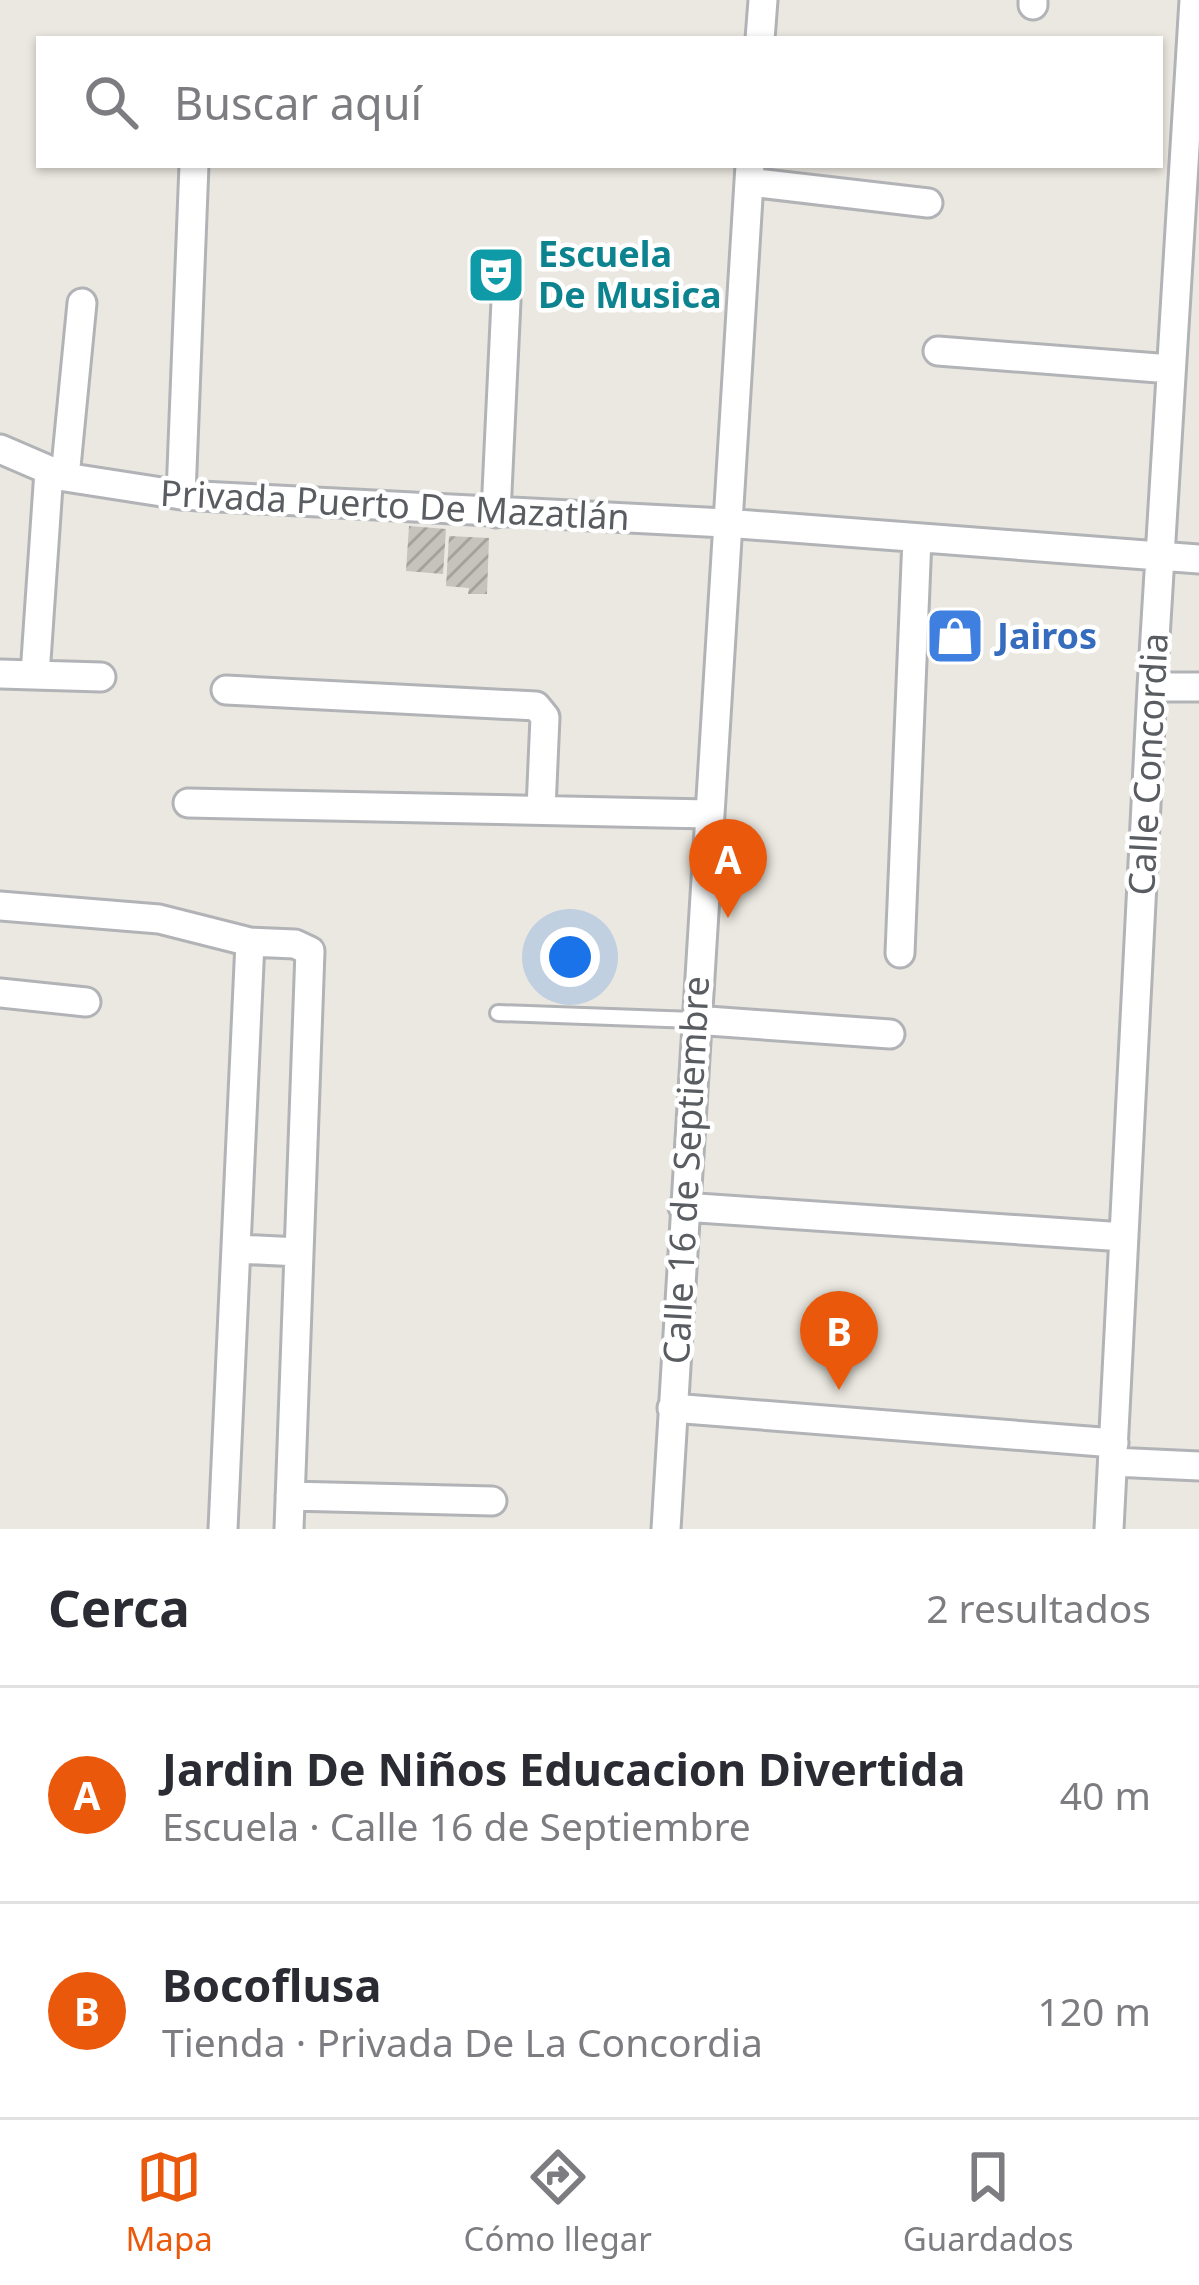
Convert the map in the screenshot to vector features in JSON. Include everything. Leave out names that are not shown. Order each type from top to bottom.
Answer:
[{"type":"street","points":[[760,36],[763,0]]},
{"type":"street","name":"Calle Concordia","points":[[1109,1529],[1171,369],[1173,134],[1194,90],[1194,0]]},
{"type":"street","points":[[181,495],[194,168]]},
{"type":"street","points":[[750,174],[928,203]]},
{"type":"street","name":"Calle 16 de Septiembre","points":[[666,1529],[750,174]]},
{"type":"street","points":[[496,513],[506,301]]},
{"type":"street","points":[[35,675],[82,303]]},
{"type":"street","points":[[938,351],[1171,369]]},
{"type":"street","name":"Privada Puerto De Mazatlán","points":[[0,448],[57,474],[181,495],[725,523],[1199,559]]},
{"type":"street","points":[[900,952],[917,538]]},
{"type":"street","points":[[0,674],[101,677]]},
{"type":"street","points":[[1152,686],[1199,687]]},
{"type":"street","points":[[226,690],[536,706],[545,718],[541,808]]},
{"type":"street","points":[[188,803],[707,814]]},
{"type":"street","points":[[0,906],[159,919],[250,942],[302,945],[311,955],[289,1529]]},
{"type":"street","points":[[223,1529],[250,942]]},
{"type":"street","points":[[0,993],[86,1002]]},
{"type":"street","points":[[694,1020],[890,1034]]},
{"type":"street","points":[[683,1207],[1124,1237]]},
{"type":"street","points":[[236,1249],[299,1252]]},
{"type":"street","points":[[672,1408],[1114,1453],[1199,1466]]},
{"type":"street","points":[[290,1496],[492,1501]]},
{"type":"lane","points":[[498,1013],[694,1020]]},
{"type":"building","points":[[409,526],[446,529],[443,574],[406,571]]},
{"type":"building","points":[[449,536],[489,538],[487,594],[468,594],[469,588],[446,586]]},
{"type":"place","name":"Escuela De Musica","points":[[496,275]]},
{"type":"place","name":"Jairos","points":[[955,636]]},
{"type":"place","name":"Jardin De Niños Educacion Divertida","points":[[728,918]]},
{"type":"place","name":"Bocoflusa","points":[[839,1390]]}]
